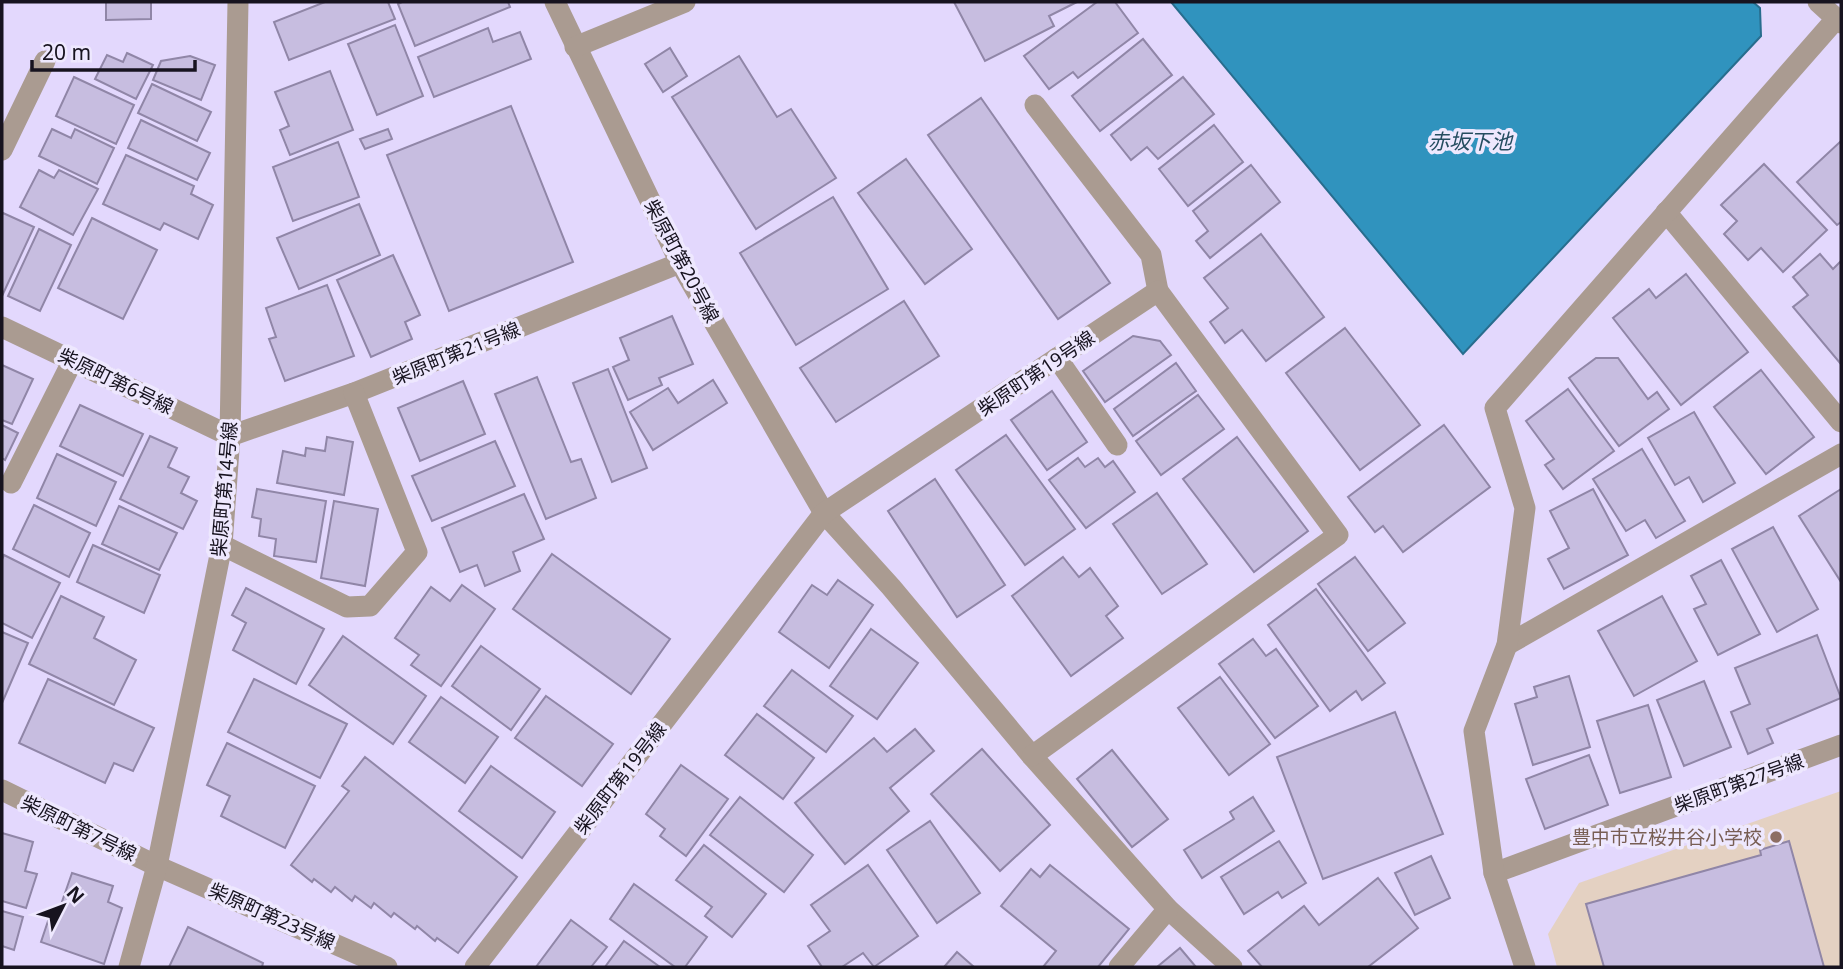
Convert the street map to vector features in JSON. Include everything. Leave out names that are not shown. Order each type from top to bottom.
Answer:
[{"type":"street","name":"柴原町第14号線","points":[[129,967],[157,866],[222,545],[230,436],[238,2]]},
{"type":"street","name":"柴原町第20号線","points":[[555,2],[680,264],[824,513],[891,587],[1032,756],[1168,909],[1232,967]]},
{"type":"street","points":[[575,47],[685,2]]},
{"type":"street","points":[[1525,967],[1494,873],[1474,731],[1507,645],[1525,508],[1495,408],[1666,212],[1839,21],[1818,2]]},
{"type":"street","points":[[2,150],[46,61]]},
{"type":"street","points":[[1032,756],[1338,535],[1158,292],[1150,255],[1035,105]]},
{"type":"street","points":[[1666,212],[1841,422]]},
{"type":"street","name":"柴原町第21号線","points":[[230,436],[354,393],[680,264]]},
{"type":"street","name":"柴原町第19号線","points":[[475,967],[824,513],[1158,292]]},
{"type":"street","name":"柴原町第6号線","points":[[2,327],[230,436]]},
{"type":"street","points":[[1058,358],[1117,444]]},
{"type":"street","points":[[11,483],[73,360]]},
{"type":"street","points":[[222,545],[347,607],[370,606],[417,552],[354,393]]},
{"type":"street","points":[[1507,645],[1841,454]]},
{"type":"street","name":"柴原町第27号線","points":[[1494,873],[1841,746]]},
{"type":"street","name":"柴原町第7号線","points":[[2,790],[157,866]]},
{"type":"street","name":"柴原町第23号線","points":[[157,866],[387,967]]},
{"type":"street","points":[[1119,967],[1168,909]]},
{"type":"shaded area","name":"豊中市立桜井谷小学校","points":[[1841,791],[1841,967],[1557,967],[1548,934],[1579,883]]},
{"type":"water","name":"赤坂下池","points":[[1171,2],[1753,2],[1760,8],[1761,36],[1463,354]]},
{"type":"building","points":[[106,2],[151,2],[151,19],[106,20]]},
{"type":"building","points":[[325,2],[388,2],[395,19],[289,60],[274,22]]},
{"type":"building","points":[[508,2],[510,7],[415,46],[398,4]]},
{"type":"building","points":[[954,2],[1077,2],[1049,16],[1054,26],[985,61]]},
{"type":"building","points":[[1097,2],[1115,2],[1138,33],[1078,78],[1073,72],[1049,89],[1024,56]]},
{"type":"building","points":[[395,25],[423,96],[377,115],[348,44]]},
{"type":"building","points":[[488,28],[493,42],[520,32],[531,59],[434,97],[418,57]]},
{"type":"building","points":[[1143,39],[1172,75],[1100,131],[1072,96]]},
{"type":"building","points":[[670,48],[687,76],[663,92],[645,64]]},
{"type":"building","points":[[127,53],[153,65],[136,99],[95,79],[107,55],[123,62]]},
{"type":"building","points":[[190,56],[215,65],[201,100],[153,80],[161,61]]},
{"type":"building","points":[[739,56],[777,117],[791,109],[836,178],[756,229],[672,97]]},
{"type":"building","points":[[330,71],[353,130],[290,155],[280,130],[289,126],[275,92]]},
{"type":"building","points":[[74,77],[134,105],[116,144],[56,116]]},
{"type":"building","points":[[1183,77],[1214,114],[1158,159],[1147,147],[1131,160],[1111,135]]},
{"type":"building","points":[[152,84],[211,112],[197,141],[138,113]]},
{"type":"building","points":[[981,98],[1110,283],[1058,319],[928,135]]},
{"type":"building","points":[[511,106],[573,262],[449,311],[387,155]]},
{"type":"building","points":[[141,120],[210,153],[197,180],[128,148]]},
{"type":"building","points":[[1214,125],[1243,162],[1188,206],[1159,169]]},
{"type":"building","points":[[52,129],[71,138],[75,129],[114,148],[97,184],[39,156]]},
{"type":"building","points":[[388,129],[392,139],[365,149],[360,139]]},
{"type":"building","points":[[1841,141],[1841,222],[1837,225],[1797,182]]},
{"type":"building","points":[[338,142],[359,197],[293,221],[273,167]]},
{"type":"building","points":[[126,155],[194,186],[191,194],[213,205],[198,239],[164,223],[160,230],[103,204]]},
{"type":"building","points":[[906,159],[972,249],[925,284],[858,193]]},
{"type":"building","points":[[1764,164],[1827,230],[1783,272],[1761,248],[1748,260],[1724,234],[1737,221],[1721,205]]},
{"type":"building","points":[[1251,165],[1280,202],[1210,258],[1196,241],[1208,231],[1193,211]]},
{"type":"building","points":[[39,170],[54,178],[59,170],[98,189],[73,235],[20,207]]},
{"type":"building","points":[[833,197],[888,289],[796,345],[740,253]]},
{"type":"building","points":[[359,204],[380,255],[299,289],[277,238]]},
{"type":"building","points":[[3,213],[34,227],[2,296],[2,215]]},
{"type":"building","points":[[92,218],[157,250],[123,319],[58,288]]},
{"type":"building","points":[[39,229],[71,245],[40,311],[8,296]]},
{"type":"building","points":[[1261,234],[1324,317],[1266,361],[1242,330],[1225,343],[1210,322],[1228,308],[1204,278]]},
{"type":"building","points":[[1820,254],[1833,269],[1841,261],[1840,363],[1793,307],[1808,295],[1793,277]]},
{"type":"building","points":[[393,255],[420,315],[405,322],[412,339],[371,357],[337,280]]},
{"type":"building","points":[[1686,274],[1748,352],[1681,405],[1613,318],[1649,289],[1656,298]]},
{"type":"building","points":[[327,285],[354,356],[285,381],[269,339],[276,337],[266,308]]},
{"type":"building","points":[[904,301],[939,356],[836,422],[800,368]]},
{"type":"building","points":[[672,316],[693,364],[659,378],[662,385],[628,400],[613,367],[629,360],[620,338]]},
{"type":"building","points":[[1345,328],[1420,425],[1360,470],[1286,373]]},
{"type":"building","points":[[1133,336],[1160,341],[1171,355],[1105,402],[1083,371]]},
{"type":"building","points":[[1596,358],[1618,358],[1648,399],[1657,392],[1669,409],[1619,446],[1569,378]]},
{"type":"building","points":[[1176,363],[1196,391],[1133,436],[1114,409]]},
{"type":"building","points":[[2,365],[33,379],[12,424],[2,420]]},
{"type":"building","points":[[608,369],[647,468],[612,482],[573,383]]},
{"type":"building","points":[[1761,370],[1814,437],[1766,474],[1714,407]]},
{"type":"building","points":[[537,377],[571,462],[581,459],[596,498],[546,519],[495,394]]},
{"type":"building","points":[[713,380],[727,403],[653,450],[630,412],[668,388],[678,403]]},
{"type":"building","points":[[463,381],[485,434],[420,461],[398,408]]},
{"type":"building","points":[[1568,389],[1614,451],[1563,489],[1545,465],[1554,459],[1526,421]]},
{"type":"building","points":[[1052,391],[1087,442],[1047,470],[1011,420]]},
{"type":"building","points":[[1198,395],[1224,429],[1161,475],[1136,441]]},
{"type":"building","points":[[80,405],[143,434],[123,476],[60,446]]},
{"type":"building","points":[[1694,412],[1735,483],[1703,502],[1689,477],[1675,485],[1648,438]]},
{"type":"building","points":[[2,425],[18,433],[5,460],[2,458]]},
{"type":"building","points":[[1444,425],[1490,487],[1403,552],[1383,526],[1375,532],[1348,497]]},
{"type":"building","points":[[1006,435],[1075,529],[1025,565],[956,470]]},
{"type":"building","points":[[150,436],[177,448],[168,467],[189,477],[181,493],[197,501],[183,529],[120,499]]},
{"type":"building","points":[[327,437],[353,442],[344,495],[277,483],[283,451],[305,456],[306,448],[325,451]]},
{"type":"building","points":[[1237,437],[1308,531],[1254,572],[1183,479]]},
{"type":"building","points":[[495,441],[515,486],[432,521],[412,476]]},
{"type":"building","points":[[1642,449],[1685,521],[1656,538],[1645,520],[1626,531],[1593,479]]},
{"type":"building","points":[[57,454],[116,482],[96,526],[37,498]]},
{"type":"building","points":[[1078,458],[1085,467],[1098,458],[1105,467],[1113,461],[1135,492],[1086,528],[1049,480]]},
{"type":"building","points":[[935,479],[1005,585],[957,617],[888,511]]},
{"type":"building","points":[[257,489],[326,501],[316,562],[274,556],[276,539],[259,536],[261,519],[252,517]]},
{"type":"building","points":[[1593,489],[1628,555],[1564,589],[1548,559],[1569,548],[1550,511]]},
{"type":"building","points":[[1841,489],[1841,582],[1799,516]]},
{"type":"building","points":[[1157,493],[1207,564],[1162,594],[1113,524]]},
{"type":"building","points":[[524,494],[544,539],[513,552],[520,571],[485,586],[477,565],[460,572],[442,528]]},
{"type":"building","points":[[334,501],[378,509],[365,586],[321,578]]},
{"type":"building","points":[[34,505],[90,533],[69,577],[13,549]]},
{"type":"building","points":[[119,506],[177,533],[159,570],[102,544]]},
{"type":"building","points":[[1773,527],[1818,609],[1777,632],[1732,549]]},
{"type":"building","points":[[93,545],[160,575],[144,613],[77,582]]},
{"type":"building","points":[[552,554],[670,639],[631,694],[513,609]]},
{"type":"building","points":[[4,555],[60,583],[32,638],[2,623]]},
{"type":"building","points":[[1063,557],[1079,577],[1090,568],[1118,606],[1106,616],[1123,638],[1071,676],[1012,596]]},
{"type":"building","points":[[1355,557],[1405,623],[1368,651],[1318,584]]},
{"type":"building","points":[[1721,560],[1760,634],[1718,655],[1694,609],[1706,604],[1691,576]]},
{"type":"building","points":[[838,580],[873,605],[829,668],[779,632],[812,585],[827,595]]},
{"type":"building","points":[[462,585],[495,609],[441,686],[411,665],[419,655],[395,638],[431,587],[450,601]]},
{"type":"building","points":[[246,588],[324,629],[296,684],[233,650],[246,623],[232,615]]},
{"type":"building","points":[[1316,589],[1385,683],[1362,700],[1356,691],[1330,711],[1268,625]]},
{"type":"building","points":[[61,596],[104,617],[94,638],[136,660],[114,705],[29,664]]},
{"type":"building","points":[[1662,596],[1697,661],[1634,696],[1598,631]]},
{"type":"building","points":[[871,629],[918,663],[877,719],[830,686]]},
{"type":"building","points":[[2,632],[28,643],[2,703]]},
{"type":"building","points":[[1817,635],[1841,698],[1767,729],[1773,743],[1748,754],[1731,712],[1750,704],[1735,668]]},
{"type":"building","points":[[343,636],[426,696],[393,744],[309,685]]},
{"type":"building","points":[[1253,639],[1266,656],[1276,649],[1318,706],[1275,738],[1219,664]]},
{"type":"building","points":[[481,646],[540,689],[511,730],[452,686]]},
{"type":"building","points":[[792,670],[853,716],[826,752],[764,706]]},
{"type":"building","points":[[1569,676],[1590,747],[1533,765],[1515,704],[1537,697],[1534,687]]},
{"type":"building","points":[[1220,677],[1270,744],[1229,775],[1178,708]]},
{"type":"building","points":[[48,679],[154,728],[133,771],[114,763],[105,783],[19,743]]},
{"type":"building","points":[[254,679],[347,724],[320,778],[228,732]]},
{"type":"building","points":[[1704,681],[1731,747],[1684,766],[1657,700]]},
{"type":"building","points":[[546,696],[613,744],[582,786],[515,738]]},
{"type":"building","points":[[441,697],[498,737],[465,783],[409,742]]},
{"type":"building","points":[[1648,705],[1671,777],[1620,793],[1597,721]]},
{"type":"building","points":[[1395,712],[1443,834],[1323,879],[1277,757]]},
{"type":"building","points":[[757,714],[814,758],[783,799],[725,755]]},
{"type":"building","points":[[915,729],[934,751],[890,788],[909,811],[845,864],[795,803],[874,738],[887,752]]},
{"type":"building","points":[[227,743],[315,786],[285,848],[221,816],[230,796],[207,785]]},
{"type":"building","points":[[982,749],[1050,825],[1000,871],[931,794]]},
{"type":"building","points":[[1112,750],[1168,819],[1132,847],[1077,779]]},
{"type":"building","points":[[1589,755],[1608,805],[1545,829],[1526,779]]},
{"type":"building","points":[[365,757],[517,877],[458,953],[437,938],[435,941],[417,926],[415,929],[394,913],[391,917],[374,903],[371,908],[355,896],[352,901],[335,887],[331,892],[314,879],[312,882],[291,865],[349,791],[342,786]]},
{"type":"building","points":[[681,765],[728,799],[686,856],[660,836],[665,829],[646,814]]},
{"type":"building","points":[[491,766],[555,812],[522,858],[459,811]]},
{"type":"building","points":[[740,797],[813,855],[784,892],[710,835]]},
{"type":"building","points":[[1253,797],[1274,831],[1202,878],[1184,850],[1234,819],[1230,812]]},
{"type":"building","points":[[930,821],[980,893],[937,923],[887,850]]},
{"type":"building","points":[[2,833],[33,842],[25,871],[37,874],[26,908],[2,901]]},
{"type":"building","points":[[1279,841],[1306,883],[1282,898],[1278,892],[1244,914],[1221,877]]},
{"type":"building","points":[[1789,841],[1824,967],[1604,967],[1586,904],[1761,855],[1760,850]]},
{"type":"building","points":[[704,845],[766,894],[732,937],[705,916],[712,907],[676,880]]},
{"type":"building","points":[[1431,856],[1450,898],[1415,915],[1395,873]]},
{"type":"building","points":[[868,865],[918,936],[874,967],[863,953],[842,967],[822,967],[808,946],[830,931],[811,905]]},
{"type":"building","points":[[1050,865],[1129,929],[1098,967],[1043,967],[1056,951],[1001,906],[1031,869],[1040,877]]},
{"type":"building","points":[[72,873],[113,886],[108,902],[122,908],[104,964],[41,942],[50,915],[57,916]]},
{"type":"building","points":[[1378,878],[1418,928],[1368,967],[1262,967],[1248,951],[1304,906],[1319,925]]},
{"type":"building","points":[[634,884],[707,937],[685,967],[675,967],[610,919]]},
{"type":"building","points":[[2,911],[23,917],[14,950],[2,946]]},
{"type":"building","points":[[571,920],[607,947],[591,967],[536,967]]},
{"type":"building","points":[[188,927],[263,963],[262,967],[169,967]]},
{"type":"building","points":[[624,941],[660,967],[605,967]]},
{"type":"building","points":[[1180,948],[1196,967],[1157,967]]},
{"type":"building","points":[[957,952],[974,967],[944,967]]},
{"type":"place","name":"豊中市立桜井谷小学校","points":[[1776,837]]}]
